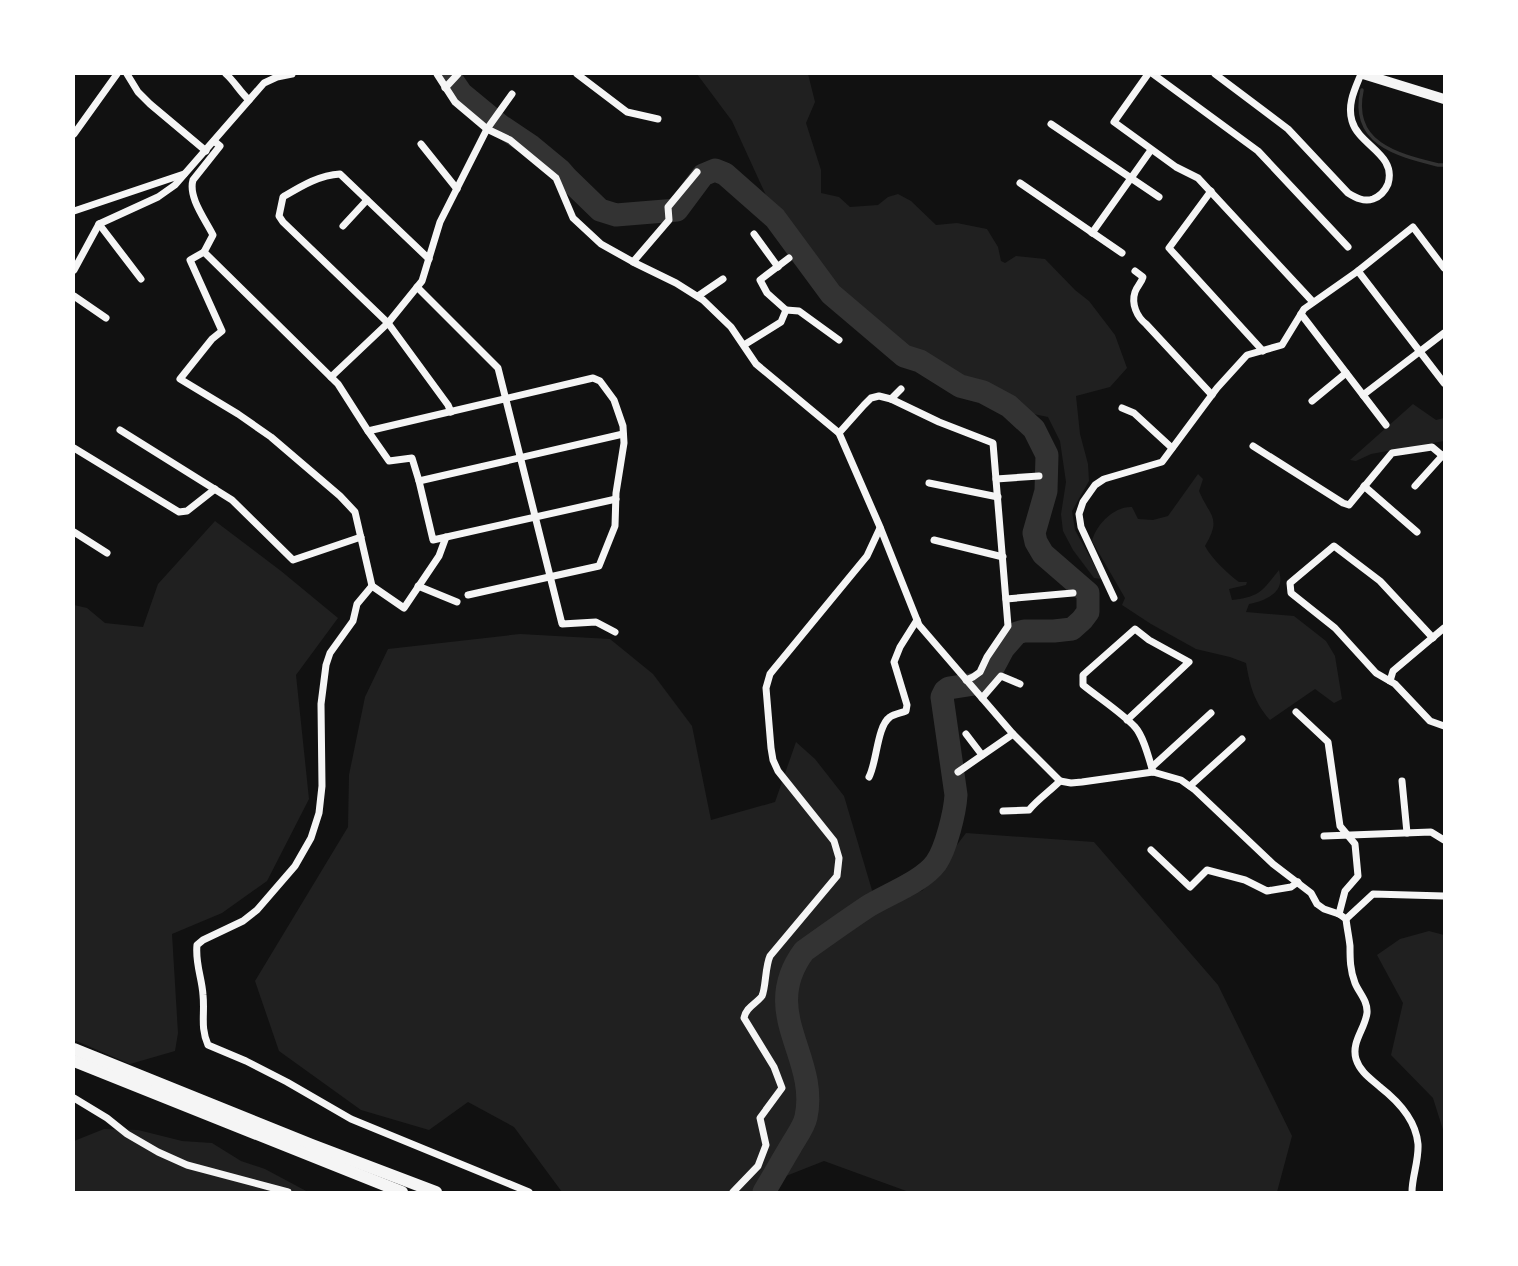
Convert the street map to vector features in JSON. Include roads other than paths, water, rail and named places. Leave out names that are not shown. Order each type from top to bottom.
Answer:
[{"type":"highway","points":[[74,1049],[436,1192]]},
{"type":"highway","points":[[74,1061],[402,1192]]},
{"type":"main road","points":[[1362,74],[1444,99]]},
{"type":"street","points":[[74,134],[117,74]]},
{"type":"street","points":[[127,74],[138,92],[205,151]]},
{"type":"street","points":[[226,74],[236,82],[249,100]]},
{"type":"street","points":[[74,270],[99,224],[158,197],[175,185],[264,83],[292,74]]},
{"type":"street","points":[[437,74],[455,102],[487,128],[510,140],[556,178],[573,218],[601,244],[698,296],[724,318],[756,364],[839,433],[917,620],[927,636],[1013,734],[1060,781],[1082,782],[1153,769],[1181,780],[1273,864],[1311,893],[1317,904],[1343,917]]},
{"type":"street","points":[[445,88],[458,74]]},
{"type":"street","points":[[577,74],[627,112],[658,119]]},
{"type":"street","points":[[1313,302],[1198,178],[1176,167],[1114,122],[1150,74],[1258,151],[1348,247]]},
{"type":"street","points":[[1215,74],[1288,129],[1348,193],[1369,201],[1379,197],[1385,190],[1390,171],[1386,161],[1359,134],[1352,122],[1350,105],[1362,74]]},
{"type":"street","points":[[331,377],[388,323],[422,281],[440,222],[487,128],[512,94]]},
{"type":"street","points":[[1051,124],[1159,197]]},
{"type":"street","points":[[214,141],[219,146],[191,184],[194,198],[213,235],[204,252],[190,260],[222,331],[180,379],[271,437],[355,512],[372,586],[404,608],[439,556],[446,537]]},
{"type":"street","points":[[421,144],[457,189]]},
{"type":"street","points":[[1092,233],[1150,149]]},
{"type":"street","points":[[633,262],[669,220],[668,207],[697,172]]},
{"type":"street","points":[[74,211],[185,174]]},
{"type":"street","points":[[429,259],[340,174],[305,184],[283,197],[279,216],[283,222],[388,323],[451,412]]},
{"type":"street","points":[[1020,183],[1122,253]]},
{"type":"street","points":[[1211,191],[1168,248],[1263,351]]},
{"type":"street","points":[[343,226],[368,200]]},
{"type":"street","points":[[99,224],[141,279]]},
{"type":"street","points":[[1114,597],[1080,527],[1079,514],[1083,502],[1095,485],[1104,479],[1162,462],[1212,395],[1247,355],[1282,345],[1304,309],[1413,227],[1444,268]]},
{"type":"street","points":[[754,234],[778,267]]},
{"type":"street","points":[[1436,257],[1444,251]]},
{"type":"street","points":[[204,252],[338,384],[389,461],[412,458],[433,540],[616,499]]},
{"type":"street","points":[[789,258],[760,280],[766,293],[786,310],[799,311],[839,340]]},
{"type":"street","points":[[1135,271],[1143,277],[1134,293],[1135,310],[1142,322],[1212,395]]},
{"type":"street","points":[[1358,271],[1444,383]]},
{"type":"street","points":[[698,296],[723,279]]},
{"type":"street","points":[[417,287],[498,368],[562,624],[596,622],[615,632]]},
{"type":"street","points":[[74,296],[106,318]]},
{"type":"street","points":[[744,345],[781,322],[786,310]]},
{"type":"street","points":[[1301,314],[1386,425]]},
{"type":"street","points":[[1363,395],[1444,333]]},
{"type":"street","points":[[1312,401],[1346,373]]},
{"type":"street","points":[[368,431],[593,378],[600,381],[614,400],[624,443],[615,526],[599,566],[468,595]]},
{"type":"street","points":[[891,399],[901,388]]},
{"type":"street","points":[[839,433],[871,398],[879,396],[993,443],[1008,626],[980,672],[967,681]]},
{"type":"street","points":[[1122,408],[1135,413],[1172,448]]},
{"type":"street","points":[[120,430],[232,500],[293,560],[361,537]]},
{"type":"street","points":[[419,481],[623,434]]},
{"type":"street","points":[[1253,446],[1349,505],[1392,453],[1432,447],[1444,456],[1415,486]]},
{"type":"street","points":[[74,448],[179,512],[187,511],[215,489]]},
{"type":"street","points":[[996,479],[1039,476]]},
{"type":"street","points":[[929,483],[998,498]]},
{"type":"street","points":[[1364,486],[1417,532]]},
{"type":"street","points":[[733,1192],[758,1166],[766,1145],[760,1118],[782,1088],[775,1068],[744,1018],[745,1013],[763,995],[766,964],[770,956],[837,876],[839,858],[834,841],[778,771],[773,760],[766,688],[774,668],[867,556],[880,527]]},
{"type":"street","points":[[74,532],[107,553]]},
{"type":"street","points":[[934,540],[1003,557]]},
{"type":"street","points":[[1433,638],[1380,581],[1334,546],[1290,583],[1292,593],[1335,628],[1377,673],[1395,684],[1430,721],[1444,726]]},
{"type":"street","points":[[372,586],[357,604],[354,621],[330,653],[326,665],[321,704],[322,786],[319,813],[311,838],[295,866],[257,910],[243,921],[197,945],[206,1049],[257,1066],[351,1119],[528,1192]]},
{"type":"street","points":[[418,586],[457,602]]},
{"type":"street","points":[[1006,599],[1073,593]]},
{"type":"street","points":[[869,778],[874,768],[882,728],[889,717],[906,711],[907,705],[894,662],[917,620]]},
{"type":"street","points":[[1390,681],[1393,671],[1444,628]]},
{"type":"street","points":[[1127,720],[1189,662],[1135,629],[1083,675],[1083,685],[1137,728],[1153,769]]},
{"type":"street","points":[[982,698],[1001,676],[1020,684]]},
{"type":"street","points":[[1296,712],[1328,742],[1340,826],[1355,844],[1359,876],[1345,891],[1343,917],[1350,945],[1350,965],[1367,1012],[1354,1053],[1364,1074],[1403,1108],[1411,1122],[1418,1144],[1412,1192]]},
{"type":"street","points":[[1153,769],[1211,713]]},
{"type":"street","points":[[966,734],[982,755]]},
{"type":"street","points":[[958,772],[1013,734]]},
{"type":"street","points":[[1190,786],[1242,739]]},
{"type":"street","points":[[1003,811],[1029,810],[1060,781]]},
{"type":"street","points":[[1402,781],[1407,833]]},
{"type":"street","points":[[1324,836],[1431,832],[1444,840]]},
{"type":"street","points":[[1151,850],[1190,887],[1207,870],[1238,877],[1267,891],[1291,887],[1298,882]]},
{"type":"street","points":[[1343,917],[1373,894],[1444,896]]},
{"type":"street","points":[[74,1098],[127,1134],[187,1165],[288,1192]]},
{"type":"street","points":[[158,1152],[162,1144]]},
{"type":"waterway","points":[[448,74],[461,93],[560,170],[600,210],[616,215],[677,210],[703,175],[715,170],[725,174],[775,218],[831,294],[904,356],[920,361],[960,386],[983,392],[1009,406],[1034,429],[1047,455],[1046,491],[1034,533],[1036,542],[1043,554],[1088,593],[1088,612],[1072,629],[1017,633],[1003,649],[987,679],[981,683],[945,691],[942,697],[956,795],[940,857],[922,876],[867,907],[804,951],[791,973],[787,995],[788,1015],[805,1074],[808,1095],[806,1117],[764,1192]]},
{"type":"waterway","points":[[1362,90],[1360,108],[1363,123],[1370,135],[1393,151],[1444,165]]}]
